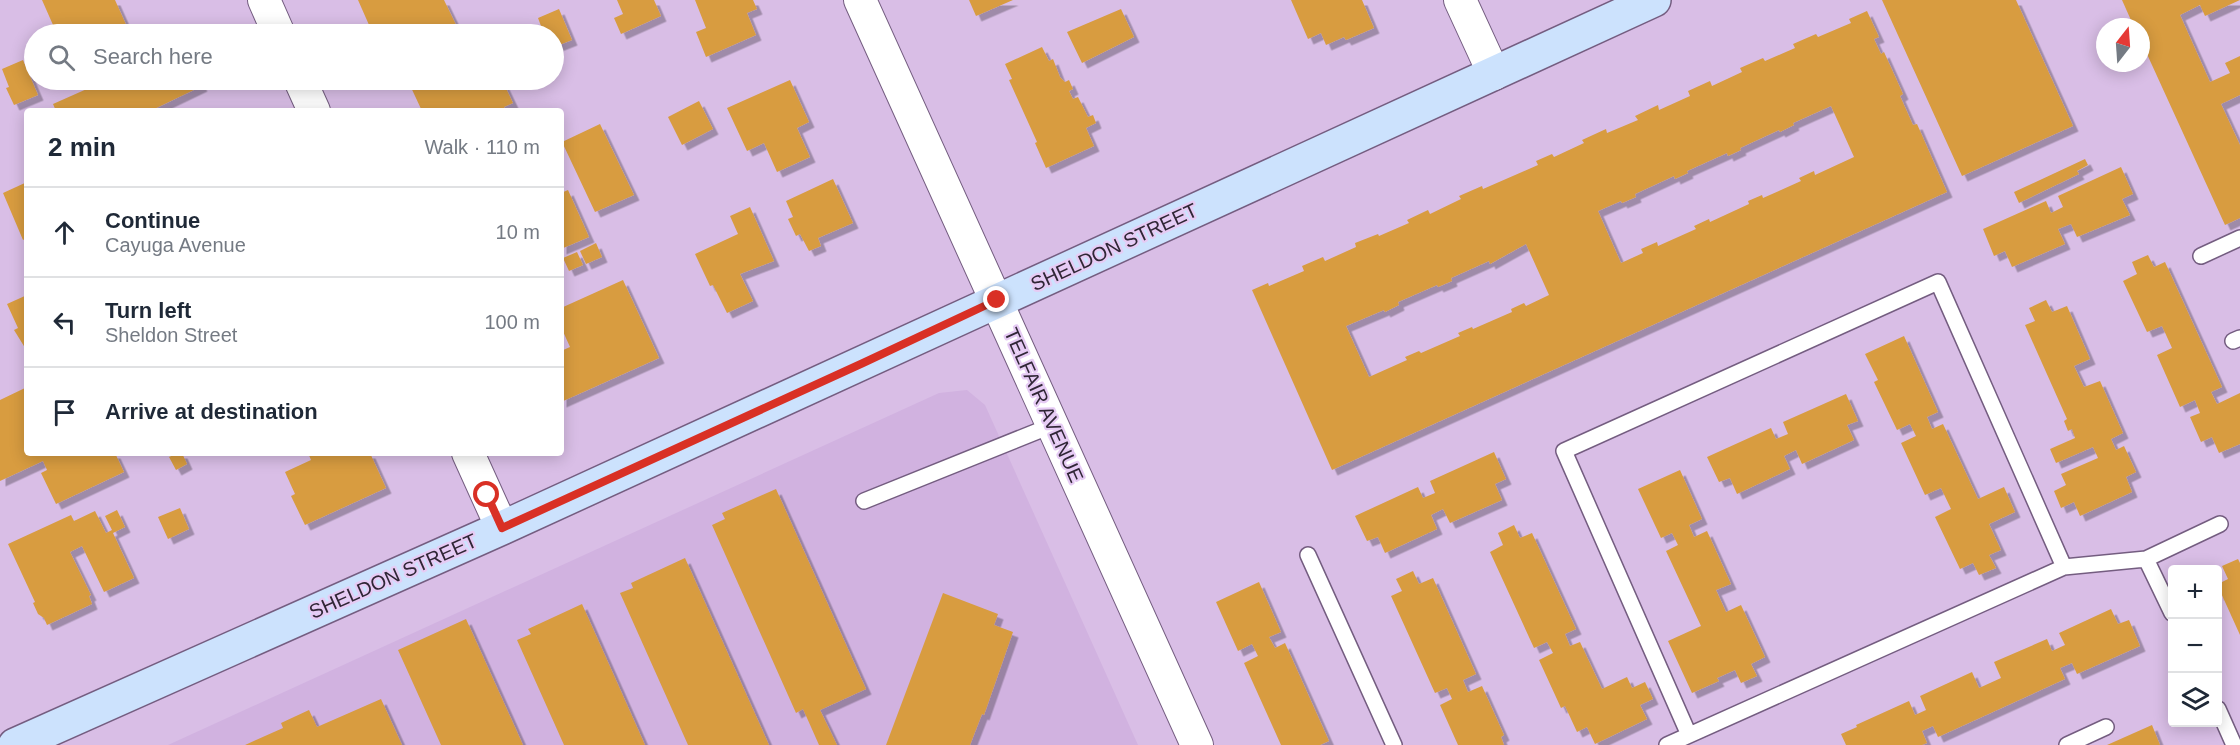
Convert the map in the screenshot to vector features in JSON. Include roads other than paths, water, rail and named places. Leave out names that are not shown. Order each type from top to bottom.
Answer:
[{"type":"main road","name":"SHELDON STREET","points":[[15,745],[502,528],[1654,0]]},
{"type":"street","points":[[264,0],[275,24]]},
{"type":"street","name":"TELFAIR AVENUE","points":[[860,0],[1197,745]]},
{"type":"street","points":[[1460,0],[1494,74]]},
{"type":"street","points":[[305,90],[313,108]]},
{"type":"street","points":[[469,456],[502,528]]},
{"type":"lane","points":[[2201,256],[2240,238]]},
{"type":"lane","points":[[1689,735],[1564,451],[1938,282],[2064,567]]},
{"type":"lane","points":[[864,501],[1053,425]]},
{"type":"lane","points":[[1667,745],[2064,567],[2146,559],[2220,524]]},
{"type":"lane","points":[[1308,555],[1395,745]]},
{"type":"lane","points":[[2146,559],[2168,605]]},
{"type":"lane","points":[[2222,720],[2234,745]]},
{"type":"lane","points":[[2067,745],[2106,727]]}]
